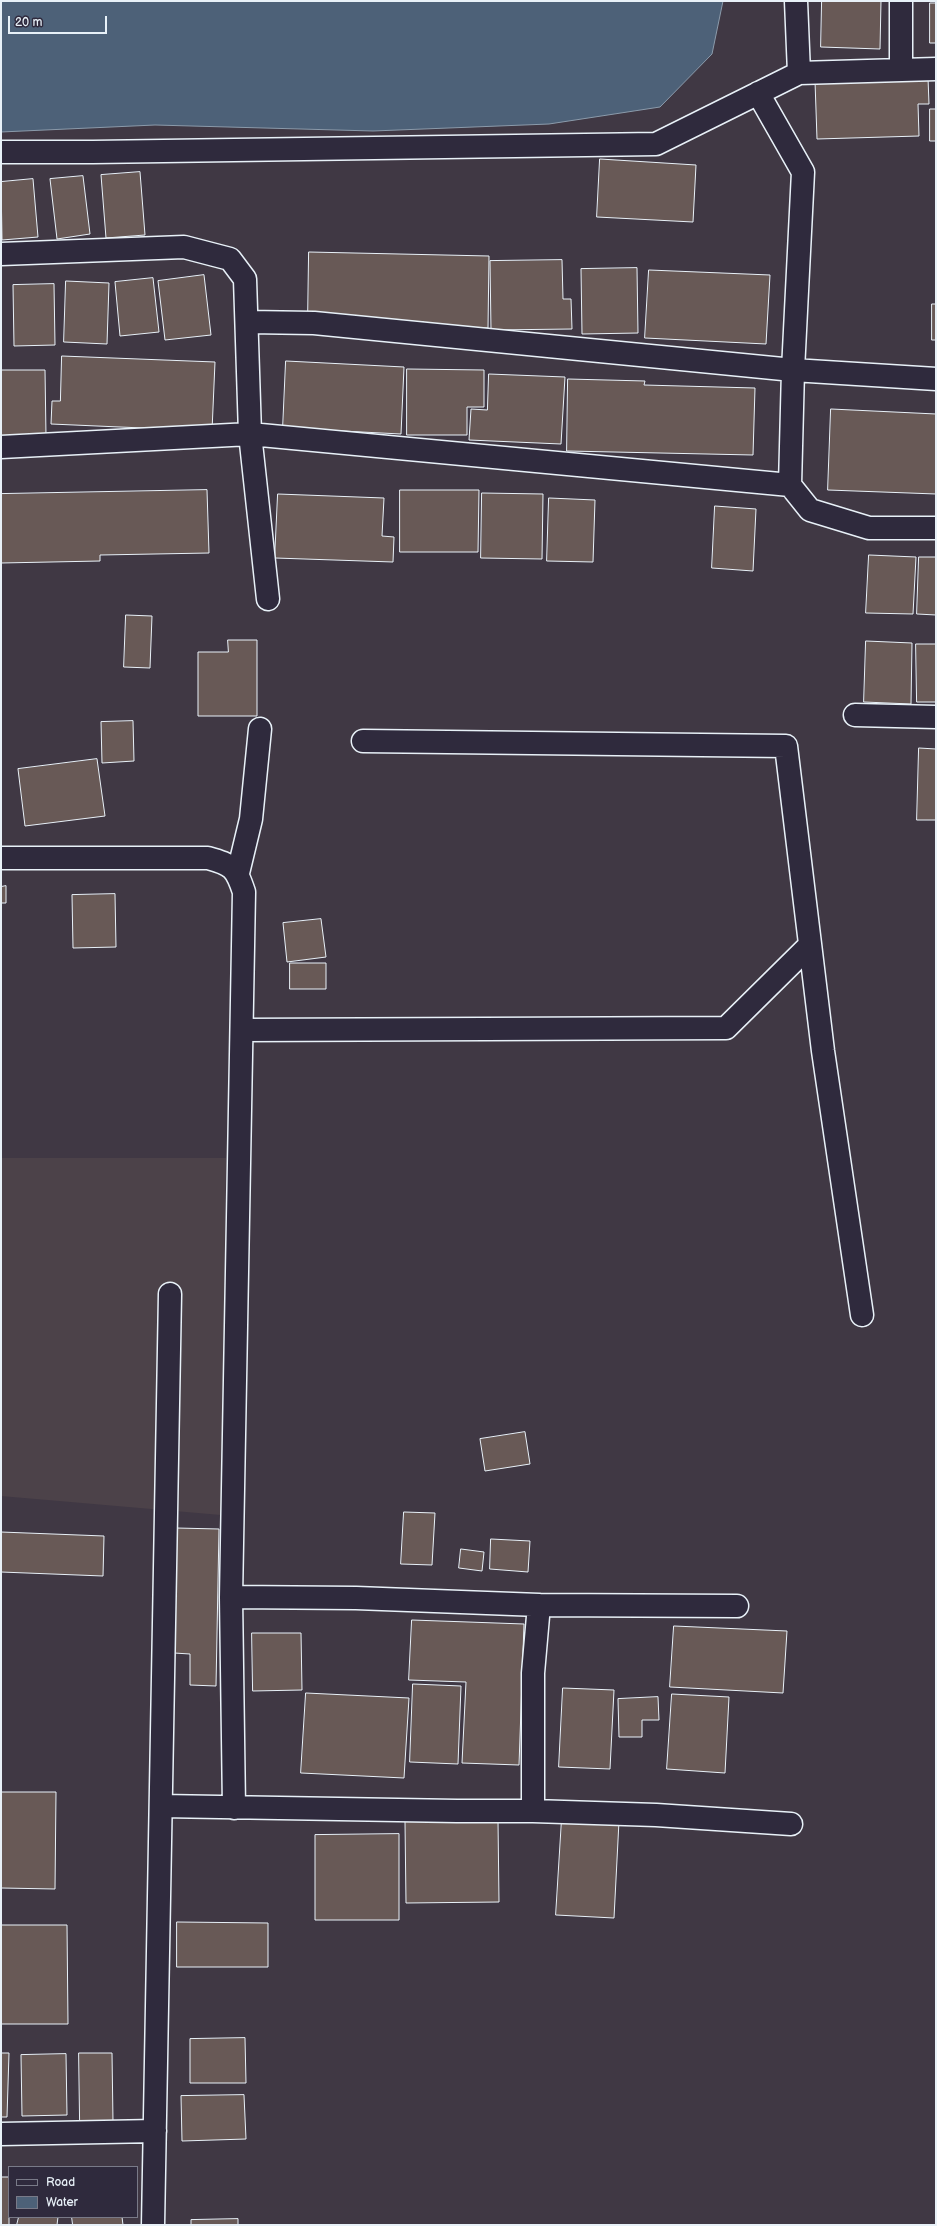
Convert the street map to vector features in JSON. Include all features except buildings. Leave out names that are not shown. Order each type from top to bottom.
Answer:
[{"type":"street","points":[[796,1],[799,73]]},
{"type":"street","points":[[901,1],[901,70]]},
{"type":"street","points":[[1,152],[656,144],[799,73],[936,69]]},
{"type":"street","points":[[758,93],[803,172],[793,370],[790,485],[810,510],[869,528],[936,528]]},
{"type":"street","points":[[1,254],[184,247],[230,259],[245,279],[248,322],[250,434],[268,599]]},
{"type":"street","points":[[248,322],[314,323],[793,370],[936,378]]},
{"type":"street","points":[[1,447],[250,434],[790,485]]},
{"type":"street","points":[[856,715],[936,717]]},
{"type":"street","points":[[234,1808],[231,1596],[243,1030],[244,892],[238,873],[251,819],[260,729]]},
{"type":"street","points":[[363,741],[786,746],[824,1058],[862,1315]]},
{"type":"street","points":[[1,858],[208,858],[225,863],[238,873]]},
{"type":"street","points":[[243,1030],[726,1028],[810,945]]},
{"type":"street","points":[[153,2225],[170,1294]]},
{"type":"street","points":[[231,1596],[356,1598],[539,1605],[737,1606]]},
{"type":"street","points":[[533,1811],[533,1673],[539,1605]]},
{"type":"street","points":[[161,1806],[457,1812],[533,1811],[656,1815],[791,1824]]},
{"type":"street","points":[[1,2134],[154,2131]]},
{"type":"shaded area","points":[[1,1158],[226,1158],[221,1515],[1,1496]]},
{"type":"water","points":[[1,1],[723,1],[712,54],[660,107],[549,124],[373,131],[155,125],[1,132]]}]
